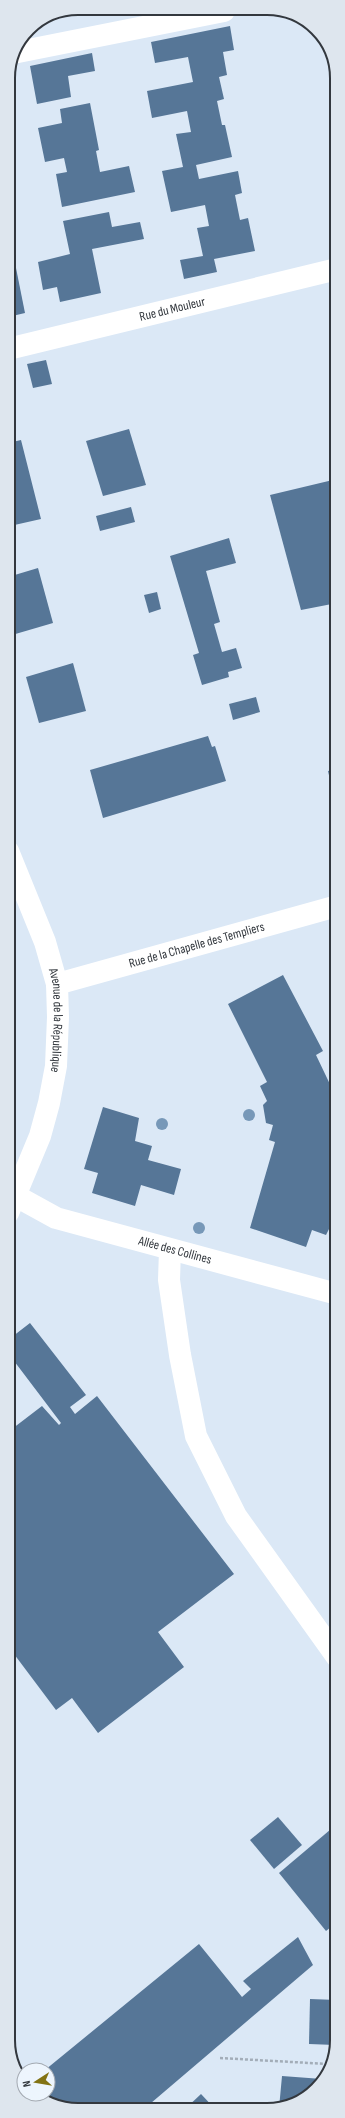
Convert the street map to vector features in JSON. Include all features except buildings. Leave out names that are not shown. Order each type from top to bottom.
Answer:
[{"type":"street","points":[[21,51],[204,15]]},
{"type":"street","name":"Rue du Mouleur","points":[[15,347],[330,271]]},
{"type":"street","name":"Avenue de la République","points":[[15,868],[45,942],[57,984],[58,1017],[56,1066],[49,1103],[40,1136],[15,1198]]},
{"type":"street","name":"Rue de la Chapelle des Templiers","points":[[57,984],[330,908]]},
{"type":"street","name":"Allée des Collines","points":[[15,1206],[170,1250],[330,1292]]},
{"type":"street","points":[[170,1250],[169,1280],[180,1355],[196,1436],[236,1516],[330,1647]]},
{"type":"path","points":[[220,2058],[325,2064]]}]
